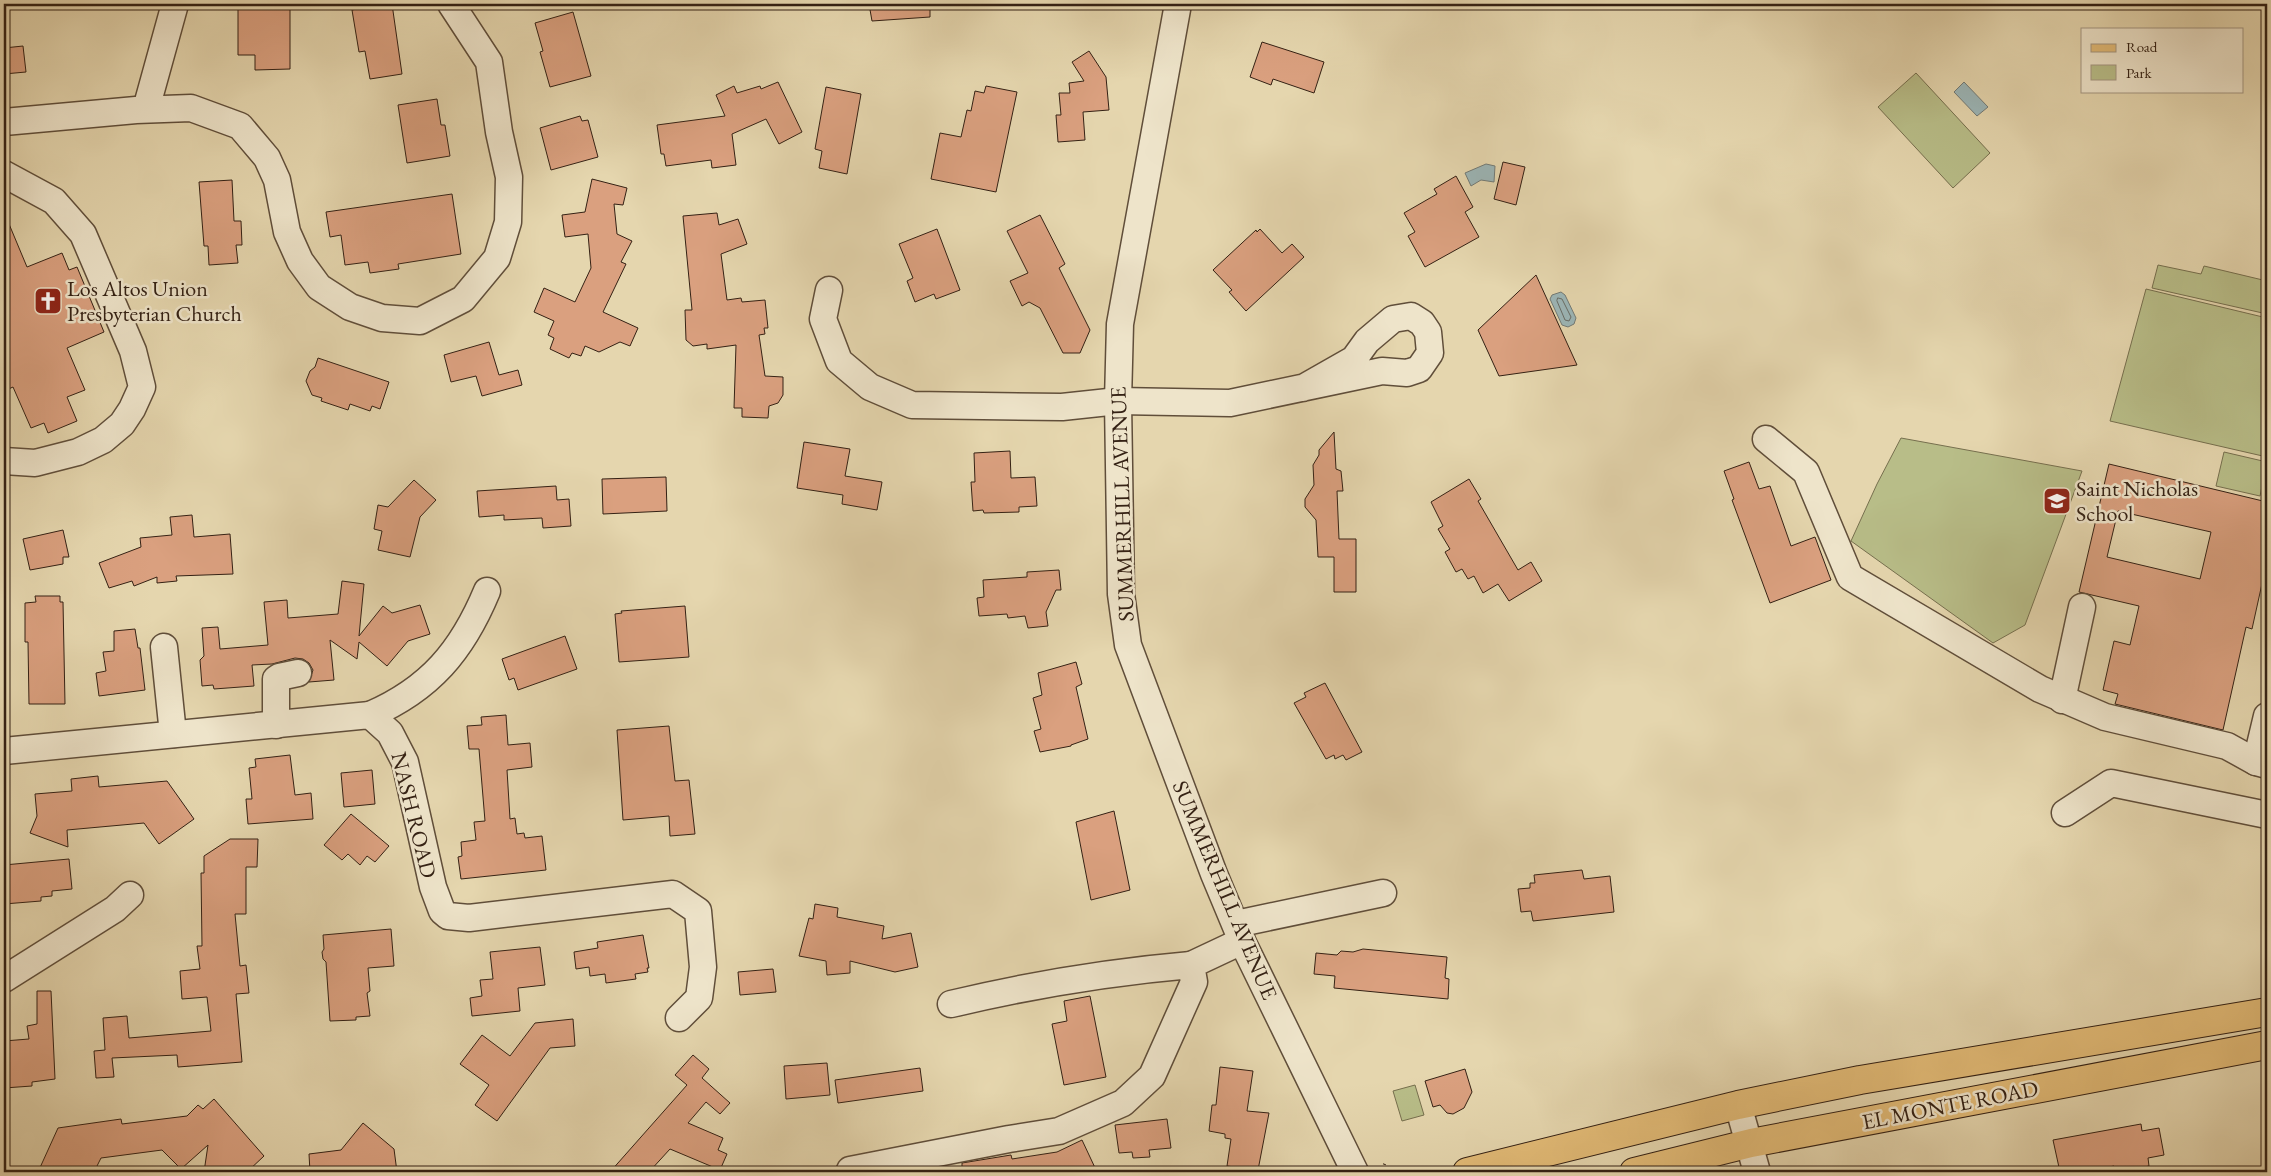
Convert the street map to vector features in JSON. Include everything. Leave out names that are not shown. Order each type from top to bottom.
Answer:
[{"type":"main road","name":"EL MONTE ROAD","points":[[1467,1172],[1738,1105],[1860,1080],[2267,1012]]},
{"type":"main road","name":"EL MONTE ROAD","points":[[1634,1172],[1750,1143],[2267,1045]]},
{"type":"street","points":[[146,109],[175,4]]},
{"type":"street","points":[[4,122],[146,109],[191,108],[240,126],[267,158],[277,180],[287,232],[300,261],[319,287],[350,307],[382,318],[420,321],[462,299],[497,258],[508,222],[509,177],[499,132],[489,62],[451,4]]},
{"type":"street","name":"SUMMERHILL AVENUE","points":[[1178,4],[1120,324],[1118,401],[1121,594],[1128,645],[1214,874],[1239,932],[1355,1172]]},
{"type":"street","points":[[4,174],[54,201],[84,234],[133,351],[142,387],[122,424],[103,440],[78,452],[35,463],[4,461]]},
{"type":"street","points":[[829,290],[823,319],[839,361],[870,387],[912,405],[1062,407],[1118,401],[1230,403],[1303,388]]},
{"type":"street","points":[[1766,439],[1806,472],[1850,577],[2040,689],[2105,717],[2227,746],[2262,764],[2267,716]]},
{"type":"street","points":[[4,751],[370,715],[406,697],[436,672],[465,634],[487,591]]},
{"type":"street","points":[[2062,700],[2082,607]]},
{"type":"street","points":[[164,647],[173,734]]},
{"type":"street","points":[[276,725],[276,679],[278,677],[298,674]]},
{"type":"street","name":"NASH ROAD","points":[[370,715],[390,733],[405,762],[433,887],[442,912],[448,916],[469,918],[673,894],[698,911],[703,968],[699,998],[679,1018]]},
{"type":"street","points":[[2065,812],[2111,783],[2267,815]]},
{"type":"street","points":[[951,1004],[1041,984],[1192,965],[1239,932],[1383,893]]},
{"type":"street","points":[[4,979],[115,909],[130,896]]},
{"type":"street","points":[[850,1170],[1059,1131],[1123,1104],[1152,1076],[1194,982],[1192,965]]},
{"type":"street","points":[[1738,1105],[1757,1172]]},
{"type":"path","points":[[1383,1168],[1385,1163]]},
{"type":"green space","points":[[1916,73],[1990,153],[1953,188],[1878,107]]},
{"type":"green space","points":[[2158,265],[2201,274],[2204,266],[2267,281],[2267,314],[2152,288]]},
{"type":"green space","points":[[2146,289],[2267,318],[2267,457],[2110,421]]},
{"type":"green space","points":[[1901,438],[2082,471],[2025,625],[1993,643],[1851,541],[1877,484]]},
{"type":"green space","points":[[2224,452],[2267,462],[2260,496],[2216,486]]},
{"type":"green space","points":[[1415,1085],[1424,1115],[1402,1121],[1393,1091]]},
{"type":"water","points":[[1964,82],[1988,107],[1977,116],[1954,92]]},
{"type":"water","points":[[1486,164],[1495,166],[1494,182],[1481,180],[1471,186],[1465,173]]},
{"type":"water","points":[[1561,292],[1565,295],[1576,318],[1574,324],[1568,327],[1562,325],[1550,299],[1552,295]]},
{"type":"building","points":[[238,4],[290,4],[290,69],[255,70],[255,55],[238,55]]},
{"type":"building","points":[[357,4],[392,4],[402,74],[370,79],[365,51],[359,52],[352,10],[357,9]]},
{"type":"building","points":[[869,4],[930,4],[930,17],[872,21]]},
{"type":"building","points":[[573,12],[591,76],[550,87],[540,52],[543,51],[535,23]]},
{"type":"building","points":[[1262,42],[1324,62],[1314,93],[1273,79],[1271,85],[1250,77]]},
{"type":"building","points":[[23,46],[26,72],[4,74],[4,48]]},
{"type":"building","points":[[1089,51],[1106,77],[1109,110],[1083,112],[1085,140],[1058,142],[1056,115],[1061,115],[1059,93],[1070,93],[1069,83],[1084,81],[1072,62]]},
{"type":"building","points":[[778,82],[802,132],[779,144],[766,119],[732,134],[736,165],[712,168],[711,160],[666,166],[664,154],[661,154],[657,125],[725,116],[716,95],[734,86],[737,93],[760,86],[761,89]]},
{"type":"building","points":[[986,86],[1017,92],[996,192],[931,179],[940,133],[961,137],[967,110],[971,111],[975,91],[984,93]]},
{"type":"building","points":[[826,87],[861,94],[847,174],[819,168],[822,151],[815,149]]},
{"type":"building","points":[[437,99],[441,125],[445,125],[450,156],[407,163],[398,105]]},
{"type":"building","points":[[580,116],[582,121],[588,120],[598,157],[551,170],[540,128]]},
{"type":"building","points":[[1503,162],[1525,167],[1516,205],[1494,199]]},
{"type":"building","points":[[1456,176],[1473,207],[1465,212],[1479,237],[1425,267],[1408,236],[1415,232],[1404,213],[1437,194],[1434,189]]},
{"type":"building","points":[[592,179],[627,188],[623,205],[614,204],[617,234],[632,241],[621,262],[626,264],[603,312],[638,328],[630,346],[620,342],[599,352],[585,346],[581,356],[572,353],[569,358],[550,349],[554,338],[548,335],[554,321],[534,312],[544,288],[575,302],[591,268],[588,234],[565,237],[562,215],[585,212]]},
{"type":"building","points":[[232,180],[234,221],[241,221],[242,245],[236,245],[238,263],[209,265],[208,246],[204,246],[199,182]]},
{"type":"building","points":[[452,194],[461,254],[398,264],[399,269],[370,273],[368,262],[345,265],[341,235],[330,237],[326,212]]},
{"type":"building","name":"Los Altos Union Presbyterian Church","points":[[4,212],[27,267],[62,253],[69,270],[77,267],[104,332],[67,348],[85,390],[67,397],[77,421],[48,433],[44,423],[31,428],[13,387],[4,391]]},
{"type":"building","points":[[717,213],[719,225],[738,219],[747,244],[721,254],[727,300],[741,298],[742,302],[765,300],[768,328],[764,328],[765,334],[759,335],[765,376],[783,377],[783,395],[778,403],[769,406],[768,418],[742,417],[742,408],[734,408],[736,345],[707,349],[707,344],[693,346],[686,340],[685,310],[692,310],[683,216]]},
{"type":"building","points":[[1040,215],[1065,264],[1059,268],[1090,330],[1080,353],[1063,353],[1040,308],[1029,302],[1022,306],[1010,281],[1028,273],[1007,231]]},
{"type":"building","points":[[937,229],[960,290],[936,299],[934,294],[915,302],[907,281],[913,278],[899,244]]},
{"type":"building","points":[[1260,229],[1282,253],[1292,244],[1304,257],[1246,311],[1229,292],[1232,290],[1213,270],[1256,230],[1257,232]]},
{"type":"building","points":[[1536,275],[1577,365],[1499,376],[1478,330]]},
{"type":"building","points":[[489,342],[499,375],[518,370],[522,385],[482,396],[476,376],[451,382],[444,355]]},
{"type":"building","points":[[318,358],[389,382],[380,409],[372,406],[370,411],[350,404],[348,410],[321,401],[322,398],[312,395],[306,381],[310,371],[315,367]]},
{"type":"building","points":[[1334,432],[1336,469],[1341,471],[1343,491],[1337,491],[1339,539],[1356,539],[1356,592],[1334,592],[1334,557],[1318,557],[1316,520],[1305,507],[1305,499],[1314,485],[1313,465],[1319,455],[1319,450]]},
{"type":"building","points":[[804,442],[850,449],[845,476],[882,482],[877,510],[842,504],[843,495],[797,488]]},
{"type":"building","points":[[1010,451],[1011,478],[1035,477],[1037,506],[1019,507],[1019,512],[984,513],[983,510],[973,511],[971,482],[975,482],[974,453]]},
{"type":"building","points":[[1749,462],[1759,489],[1770,486],[1791,546],[1815,537],[1831,580],[1770,603],[1732,500],[1734,499],[1724,471]]},
{"type":"building","points":[[2109,464],[2267,502],[2267,561],[2252,629],[2246,627],[2223,730],[2115,704],[2118,694],[2103,690],[2114,641],[2130,645],[2139,606],[2079,592]],"holes":[[[2118,511],[2211,532],[2200,579],[2107,557]]]},
{"type":"building","points":[[666,477],[667,511],[603,514],[602,479]]},
{"type":"building","points":[[1469,479],[1481,499],[1478,501],[1518,570],[1531,562],[1542,581],[1509,601],[1498,584],[1483,593],[1474,576],[1468,579],[1462,569],[1456,572],[1445,552],[1450,549],[1438,529],[1443,526],[1431,502]]},
{"type":"building","points":[[414,480],[436,500],[420,517],[410,557],[378,550],[382,531],[374,529],[378,505],[388,507]]},
{"type":"building","points":[[556,486],[557,500],[569,499],[571,526],[543,528],[542,518],[504,520],[504,515],[479,517],[477,491]]},
{"type":"building","points":[[192,515],[194,537],[230,534],[233,574],[176,576],[177,581],[157,583],[157,577],[134,586],[132,581],[109,588],[99,563],[141,547],[140,538],[172,535],[170,517]]},
{"type":"building","points":[[63,530],[69,557],[63,557],[63,564],[30,570],[23,539]]},
{"type":"building","points":[[1059,570],[1061,590],[1056,590],[1046,612],[1048,626],[1028,628],[1025,616],[1008,618],[1007,614],[979,616],[977,598],[984,597],[983,580],[1027,577],[1027,572]]},
{"type":"building","points":[[342,581],[364,584],[359,636],[383,606],[392,613],[420,605],[430,634],[408,641],[387,666],[359,642],[357,659],[330,640],[334,680],[309,682],[313,670],[309,663],[303,659],[295,658],[272,664],[252,665],[254,686],[214,689],[213,685],[202,686],[200,660],[204,656],[202,628],[218,627],[220,649],[268,645],[264,602],[287,600],[288,618],[338,614]]},
{"type":"building","points":[[35,596],[60,596],[60,602],[63,602],[65,704],[29,704],[28,642],[25,642],[25,603],[36,602]]},
{"type":"building","points":[[685,606],[689,657],[619,662],[615,614],[622,613],[621,611]]},
{"type":"building","points":[[135,629],[138,648],[140,648],[145,690],[99,696],[96,673],[106,671],[103,652],[114,651],[114,631]]},
{"type":"building","points":[[565,636],[577,669],[518,690],[514,678],[509,680],[502,659]]},
{"type":"building","points":[[1076,662],[1082,684],[1076,687],[1088,739],[1071,746],[1040,752],[1034,731],[1041,729],[1033,698],[1042,695],[1038,673]]},
{"type":"building","points":[[1325,683],[1362,752],[1346,760],[1343,755],[1335,759],[1334,755],[1326,759],[1294,703],[1306,697],[1304,693]]},
{"type":"building","points":[[506,715],[508,745],[530,743],[532,767],[507,770],[510,819],[515,818],[517,834],[524,833],[525,838],[542,836],[546,870],[461,879],[458,857],[462,856],[461,842],[476,840],[474,822],[485,821],[479,749],[469,749],[467,726],[482,725],[481,717]]},
{"type":"building","points":[[669,726],[675,781],[689,780],[695,834],[670,836],[669,816],[623,820],[617,730]]},
{"type":"building","points":[[290,755],[295,795],[311,793],[313,819],[248,824],[246,799],[252,799],[249,768],[256,767],[255,759]]},
{"type":"building","points":[[372,770],[375,804],[344,807],[341,773]]},
{"type":"building","points":[[98,776],[99,787],[167,781],[194,819],[159,844],[144,823],[67,830],[68,847],[30,833],[37,816],[35,794],[72,791],[71,779]]},
{"type":"building","points":[[1114,811],[1130,890],[1091,900],[1076,822]]},
{"type":"building","points":[[351,814],[389,846],[375,862],[367,856],[360,865],[348,854],[342,860],[324,845]]},
{"type":"building","points":[[230,839],[258,839],[257,867],[246,867],[246,914],[235,914],[240,966],[246,965],[249,993],[236,994],[242,1062],[178,1067],[177,1055],[112,1058],[114,1077],[96,1078],[94,1051],[105,1050],[103,1018],[127,1016],[129,1038],[211,1031],[207,997],[182,999],[180,971],[200,969],[197,946],[202,946],[201,873],[204,873],[204,856]]},
{"type":"building","points":[[69,859],[72,889],[52,891],[52,896],[41,897],[41,901],[4,904],[4,865]]},
{"type":"building","points":[[1582,870],[1584,879],[1610,876],[1614,912],[1533,921],[1531,911],[1521,912],[1518,889],[1530,888],[1530,883],[1535,883],[1534,875]]},
{"type":"building","points":[[815,904],[838,908],[837,917],[884,926],[882,939],[911,933],[918,967],[895,972],[850,961],[850,973],[827,975],[826,961],[799,956],[809,918],[813,919]]},
{"type":"building","points":[[391,929],[394,966],[368,968],[370,991],[367,993],[370,1016],[356,1017],[356,1020],[330,1021],[326,962],[323,959],[322,952],[324,949],[323,935]]},
{"type":"building","points":[[643,935],[649,968],[647,968],[648,972],[635,974],[636,979],[606,983],[605,974],[590,976],[589,967],[576,969],[574,952],[598,948],[597,942]]},
{"type":"building","points":[[540,947],[545,985],[518,988],[520,1011],[472,1016],[470,998],[482,996],[480,980],[493,979],[490,952]]},
{"type":"building","points":[[1363,949],[1447,957],[1445,978],[1449,979],[1448,999],[1334,988],[1335,976],[1314,974],[1316,953],[1337,955],[1341,951],[1353,952]]},
{"type":"building","points":[[773,969],[776,992],[740,995],[738,972]]},
{"type":"building","points":[[37,991],[51,991],[55,1079],[32,1082],[32,1086],[4,1088],[4,1041],[29,1039],[27,1026],[37,1024]]},
{"type":"building","points":[[1090,996],[1106,1077],[1064,1085],[1052,1024],[1067,1021],[1064,1001]]},
{"type":"building","points":[[573,1019],[575,1046],[550,1048],[497,1121],[475,1105],[489,1085],[460,1064],[482,1035],[510,1056],[535,1023]]},
{"type":"building","points":[[693,1055],[709,1069],[702,1078],[730,1103],[720,1114],[706,1102],[688,1123],[723,1138],[718,1150],[727,1154],[720,1170],[670,1149],[649,1172],[610,1172],[687,1085],[675,1075]]},
{"type":"building","points":[[827,1063],[830,1095],[786,1099],[784,1066]]},
{"type":"building","points":[[1220,1067],[1253,1071],[1247,1111],[1269,1113],[1258,1170],[1227,1166],[1231,1139],[1225,1138],[1225,1134],[1209,1131],[1212,1105],[1216,1105]]},
{"type":"building","points":[[920,1068],[923,1091],[838,1103],[835,1080]]},
{"type":"building","points":[[1465,1069],[1472,1092],[1464,1108],[1453,1114],[1447,1113],[1440,1105],[1433,1107],[1425,1081]]},
{"type":"building","points":[[214,1099],[264,1156],[247,1172],[204,1172],[208,1145],[181,1169],[162,1150],[101,1158],[94,1172],[38,1172],[58,1128],[121,1119],[122,1124],[187,1116],[198,1105],[203,1109]]},
{"type":"building","points":[[1167,1119],[1171,1148],[1149,1150],[1150,1157],[1133,1158],[1132,1152],[1119,1153],[1115,1125]]},
{"type":"building","points":[[363,1123],[394,1149],[397,1172],[310,1172],[309,1154],[341,1150]]},
{"type":"building","points":[[2141,1124],[2142,1131],[2159,1128],[2164,1155],[2148,1158],[2149,1166],[2117,1172],[2115,1172],[2114,1166],[2081,1172],[2060,1172],[2053,1140]]},
{"type":"building","points":[[1082,1140],[1097,1172],[962,1172],[962,1163],[1011,1155],[1012,1159],[1057,1152]]},
{"type":"place","name":"Los Altos Union Presbyterian Church","points":[[48,301]]},
{"type":"place","name":"Saint Nicholas School","points":[[2057,501]]}]
